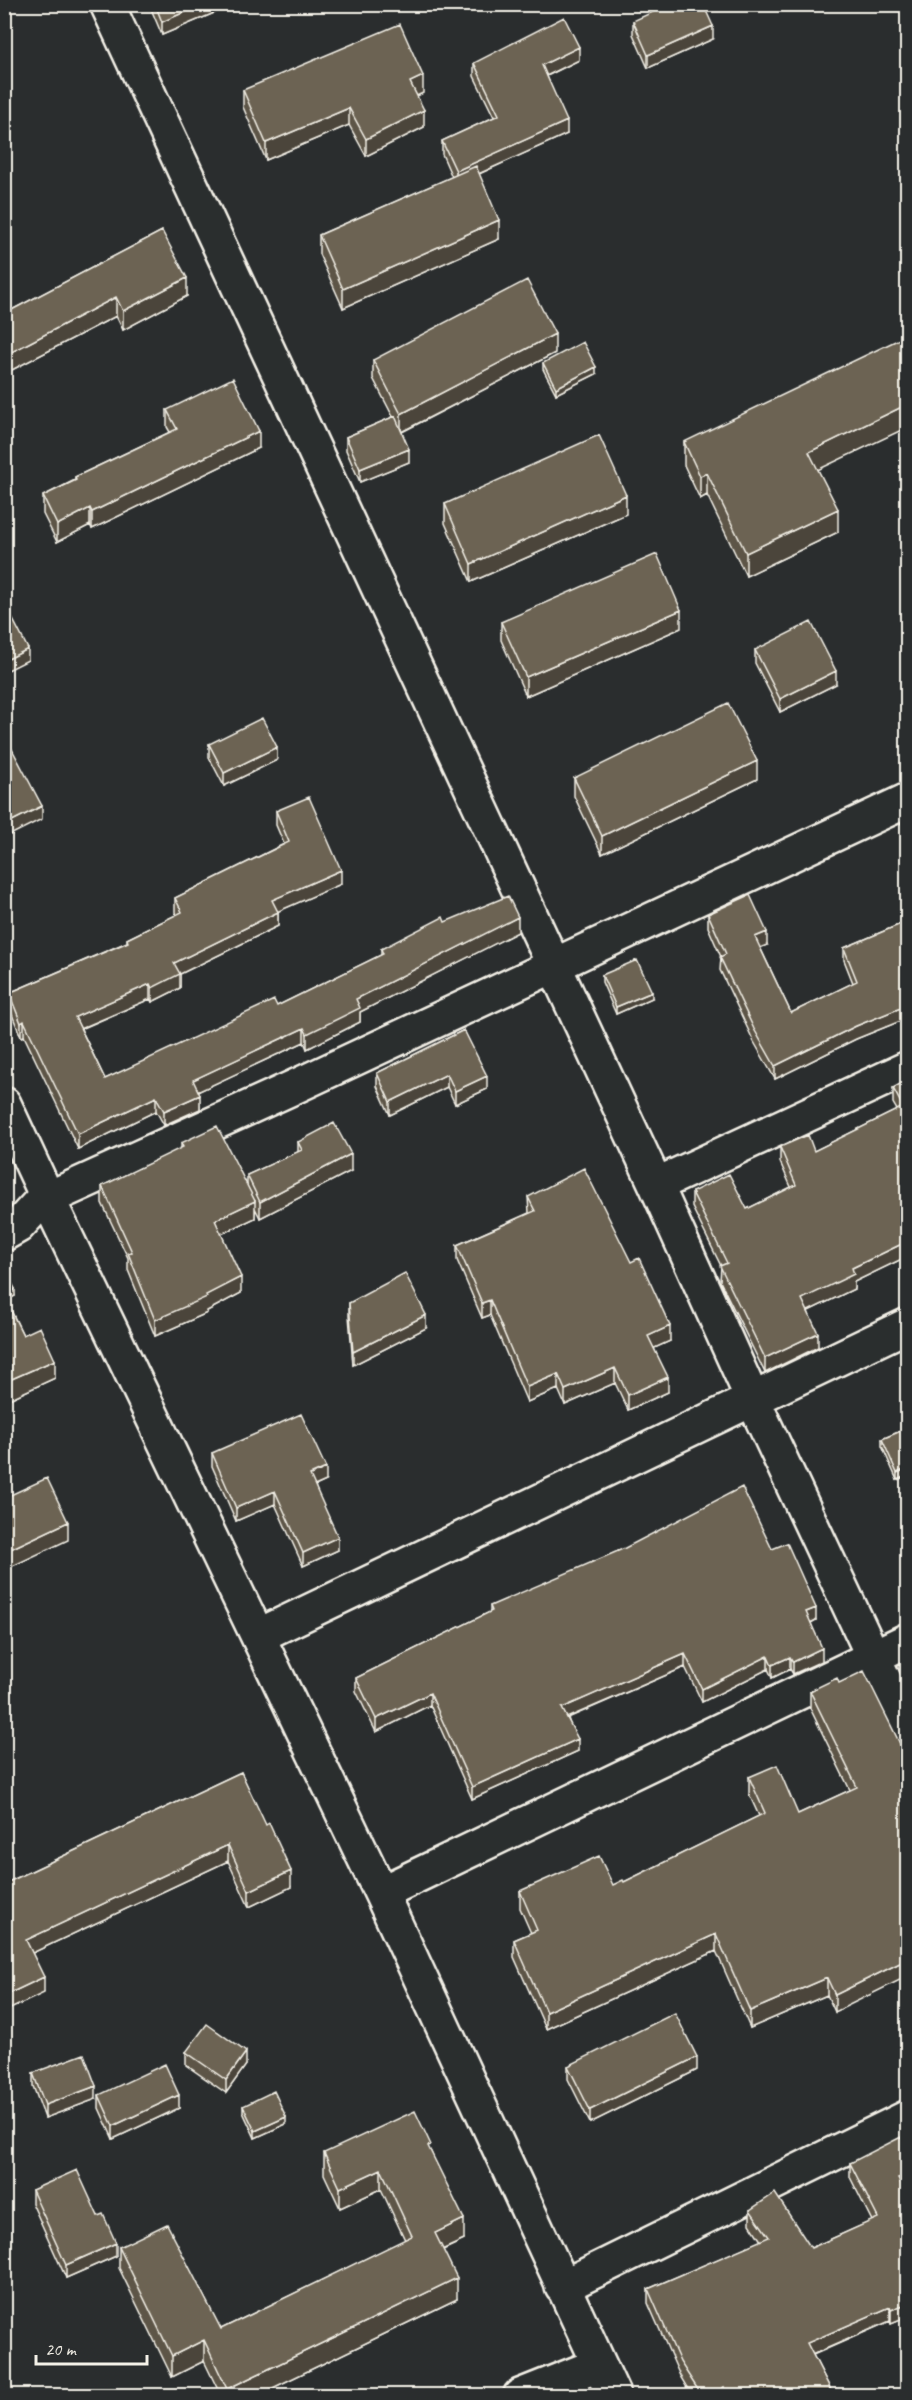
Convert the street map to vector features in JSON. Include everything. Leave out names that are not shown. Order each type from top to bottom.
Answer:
[{"type":"street","points":[[107,4],[908,1731]]},
{"type":"street","points":[[4,1234],[18,1226],[36,1205],[48,1199],[294,1087],[908,800]]},
{"type":"street","points":[[656,1185],[908,1068]]},
{"type":"street","points":[[4,1104],[381,1893],[614,2396]]},
{"type":"street","points":[[258,1636],[908,1325]]},
{"type":"street","points":[[381,1893],[908,1640]]},
{"type":"street","points":[[562,2287],[908,2117]]},
{"type":"street","points":[[520,2396],[598,2364]]},
{"type":"building","points":[[155,4],[203,4],[162,22]]},
{"type":"building","points":[[670,4],[703,4],[713,26],[648,55],[633,21]]},
{"type":"building","points":[[564,17],[579,47],[542,65],[567,121],[456,171],[442,141],[499,115],[474,63]]},
{"type":"building","points":[[400,24],[423,76],[410,82],[424,110],[366,139],[349,108],[266,143],[243,90]]},
{"type":"building","points":[[476,166],[499,220],[343,289],[319,235]]},
{"type":"building","points":[[162,231],[187,278],[123,311],[116,297],[4,356],[4,314]]},
{"type":"building","points":[[527,280],[555,334],[401,414],[373,360]]},
{"type":"building","points":[[908,335],[908,404],[809,452],[838,509],[746,553],[707,473],[700,476],[684,442]]},
{"type":"building","points":[[583,342],[596,367],[556,388],[543,363]]},
{"type":"building","points":[[233,378],[259,431],[92,512],[90,508],[57,525],[43,496],[76,480],[75,477],[177,429],[167,410]]},
{"type":"building","points":[[395,416],[409,449],[360,469],[346,437]]},
{"type":"building","points":[[599,435],[626,495],[471,564],[445,504]]},
{"type":"building","points":[[657,554],[681,610],[526,677],[501,622]]},
{"type":"building","points":[[4,602],[28,649],[4,661]]},
{"type":"building","points":[[811,622],[836,671],[780,699],[755,650]]},
{"type":"building","points":[[728,703],[757,761],[602,836],[574,778]]},
{"type":"building","points":[[262,718],[277,747],[224,773],[209,744]]},
{"type":"building","points":[[4,734],[42,806],[4,825]]},
{"type":"building","points":[[309,797],[341,870],[272,900],[278,912],[174,963],[180,974],[152,988],[150,984],[75,1017],[105,1079],[274,1000],[277,1006],[383,954],[381,949],[443,917],[445,922],[508,896],[518,917],[356,999],[360,1008],[307,1034],[304,1028],[193,1080],[200,1095],[164,1111],[156,1097],[78,1134],[24,1021],[21,1023],[9,993],[128,942],[127,939],[182,912],[175,898],[289,842],[276,811]]},
{"type":"building","points":[[750,895],[767,932],[755,937],[791,1013],[857,981],[844,948],[908,921],[908,972],[902,974],[908,989],[908,1005],[856,1026],[775,1066],[754,1029],[720,957],[726,954],[708,914]]},
{"type":"building","points":[[637,960],[652,992],[616,1007],[602,975]]},
{"type":"building","points":[[464,1030],[487,1076],[455,1091],[447,1074],[390,1102],[377,1073]]},
{"type":"building","points":[[908,1080],[908,1241],[852,1268],[854,1274],[802,1299],[818,1333],[765,1358],[720,1266],[727,1263],[692,1192],[729,1174],[747,1209],[796,1185],[780,1147],[808,1135],[814,1151],[903,1107],[893,1088]]},
{"type":"building","points":[[334,1123],[351,1154],[260,1202],[247,1175],[302,1150],[298,1142]]},
{"type":"building","points":[[217,1126],[255,1201],[215,1220],[241,1277],[206,1295],[207,1297],[155,1320],[128,1253],[132,1252],[102,1186],[183,1147],[181,1143]]},
{"type":"building","points":[[584,1168],[631,1262],[639,1258],[670,1326],[648,1336],[668,1377],[628,1395],[615,1368],[565,1390],[558,1374],[527,1387],[490,1300],[482,1303],[457,1245],[535,1211],[528,1197]]},
{"type":"building","points":[[4,1267],[15,1289],[4,1294]]},
{"type":"building","points":[[405,1273],[426,1315],[353,1352],[349,1303]]},
{"type":"building","points":[[4,1297],[23,1335],[40,1327],[55,1360],[7,1381],[4,1376]]},
{"type":"building","points":[[301,1414],[326,1468],[310,1475],[338,1537],[303,1553],[275,1491],[236,1508],[212,1453]]},
{"type":"building","points":[[908,1428],[908,1468],[897,1473],[882,1439]]},
{"type":"building","points":[[47,1478],[68,1522],[4,1552],[4,1498]]},
{"type":"building","points":[[742,1487],[772,1549],[787,1543],[816,1608],[806,1612],[822,1648],[793,1662],[790,1657],[772,1665],[768,1656],[702,1689],[685,1654],[562,1708],[578,1739],[472,1787],[430,1693],[376,1719],[356,1678],[492,1611],[490,1606],[625,1548]]},
{"type":"building","points":[[864,1671],[908,1760],[908,1959],[835,1995],[827,1978],[750,2011],[716,1934],[546,2012],[514,1940],[537,1930],[520,1891],[599,1856],[613,1885],[623,1880],[624,1882],[765,1813],[749,1777],[777,1765],[798,1814],[857,1787],[810,1691],[837,1678],[839,1683]]},
{"type":"building","points":[[241,1772],[266,1825],[269,1823],[291,1871],[249,1891],[228,1845],[26,1940],[44,1977],[4,1996],[4,1884]]},
{"type":"building","points":[[675,2013],[697,2057],[590,2110],[568,2066]]},
{"type":"building","points":[[207,2024],[246,2052],[226,2080],[186,2052]]},
{"type":"building","points":[[84,2054],[96,2086],[45,2105],[33,2073]]},
{"type":"building","points":[[165,2064],[179,2095],[113,2126],[99,2095]]},
{"type":"building","points":[[274,2091],[286,2117],[255,2131],[243,2106]]},
{"type":"building","points":[[415,2111],[431,2145],[428,2146],[464,2219],[435,2233],[457,2278],[227,2389],[204,2340],[172,2356],[119,2247],[167,2224],[221,2329],[412,2236],[381,2169],[340,2188],[324,2153]]},
{"type":"building","points":[[901,2137],[904,2141],[908,2140],[908,2175],[898,2178],[908,2198],[908,2303],[891,2310],[890,2307],[807,2343],[834,2396],[727,2396],[724,2387],[710,2396],[702,2396],[680,2362],[648,2289],[769,2237],[750,2210],[775,2193],[811,2248],[878,2218],[850,2163]]},
{"type":"building","points":[[77,2170],[98,2216],[103,2214],[116,2243],[66,2265],[32,2190]]}]
